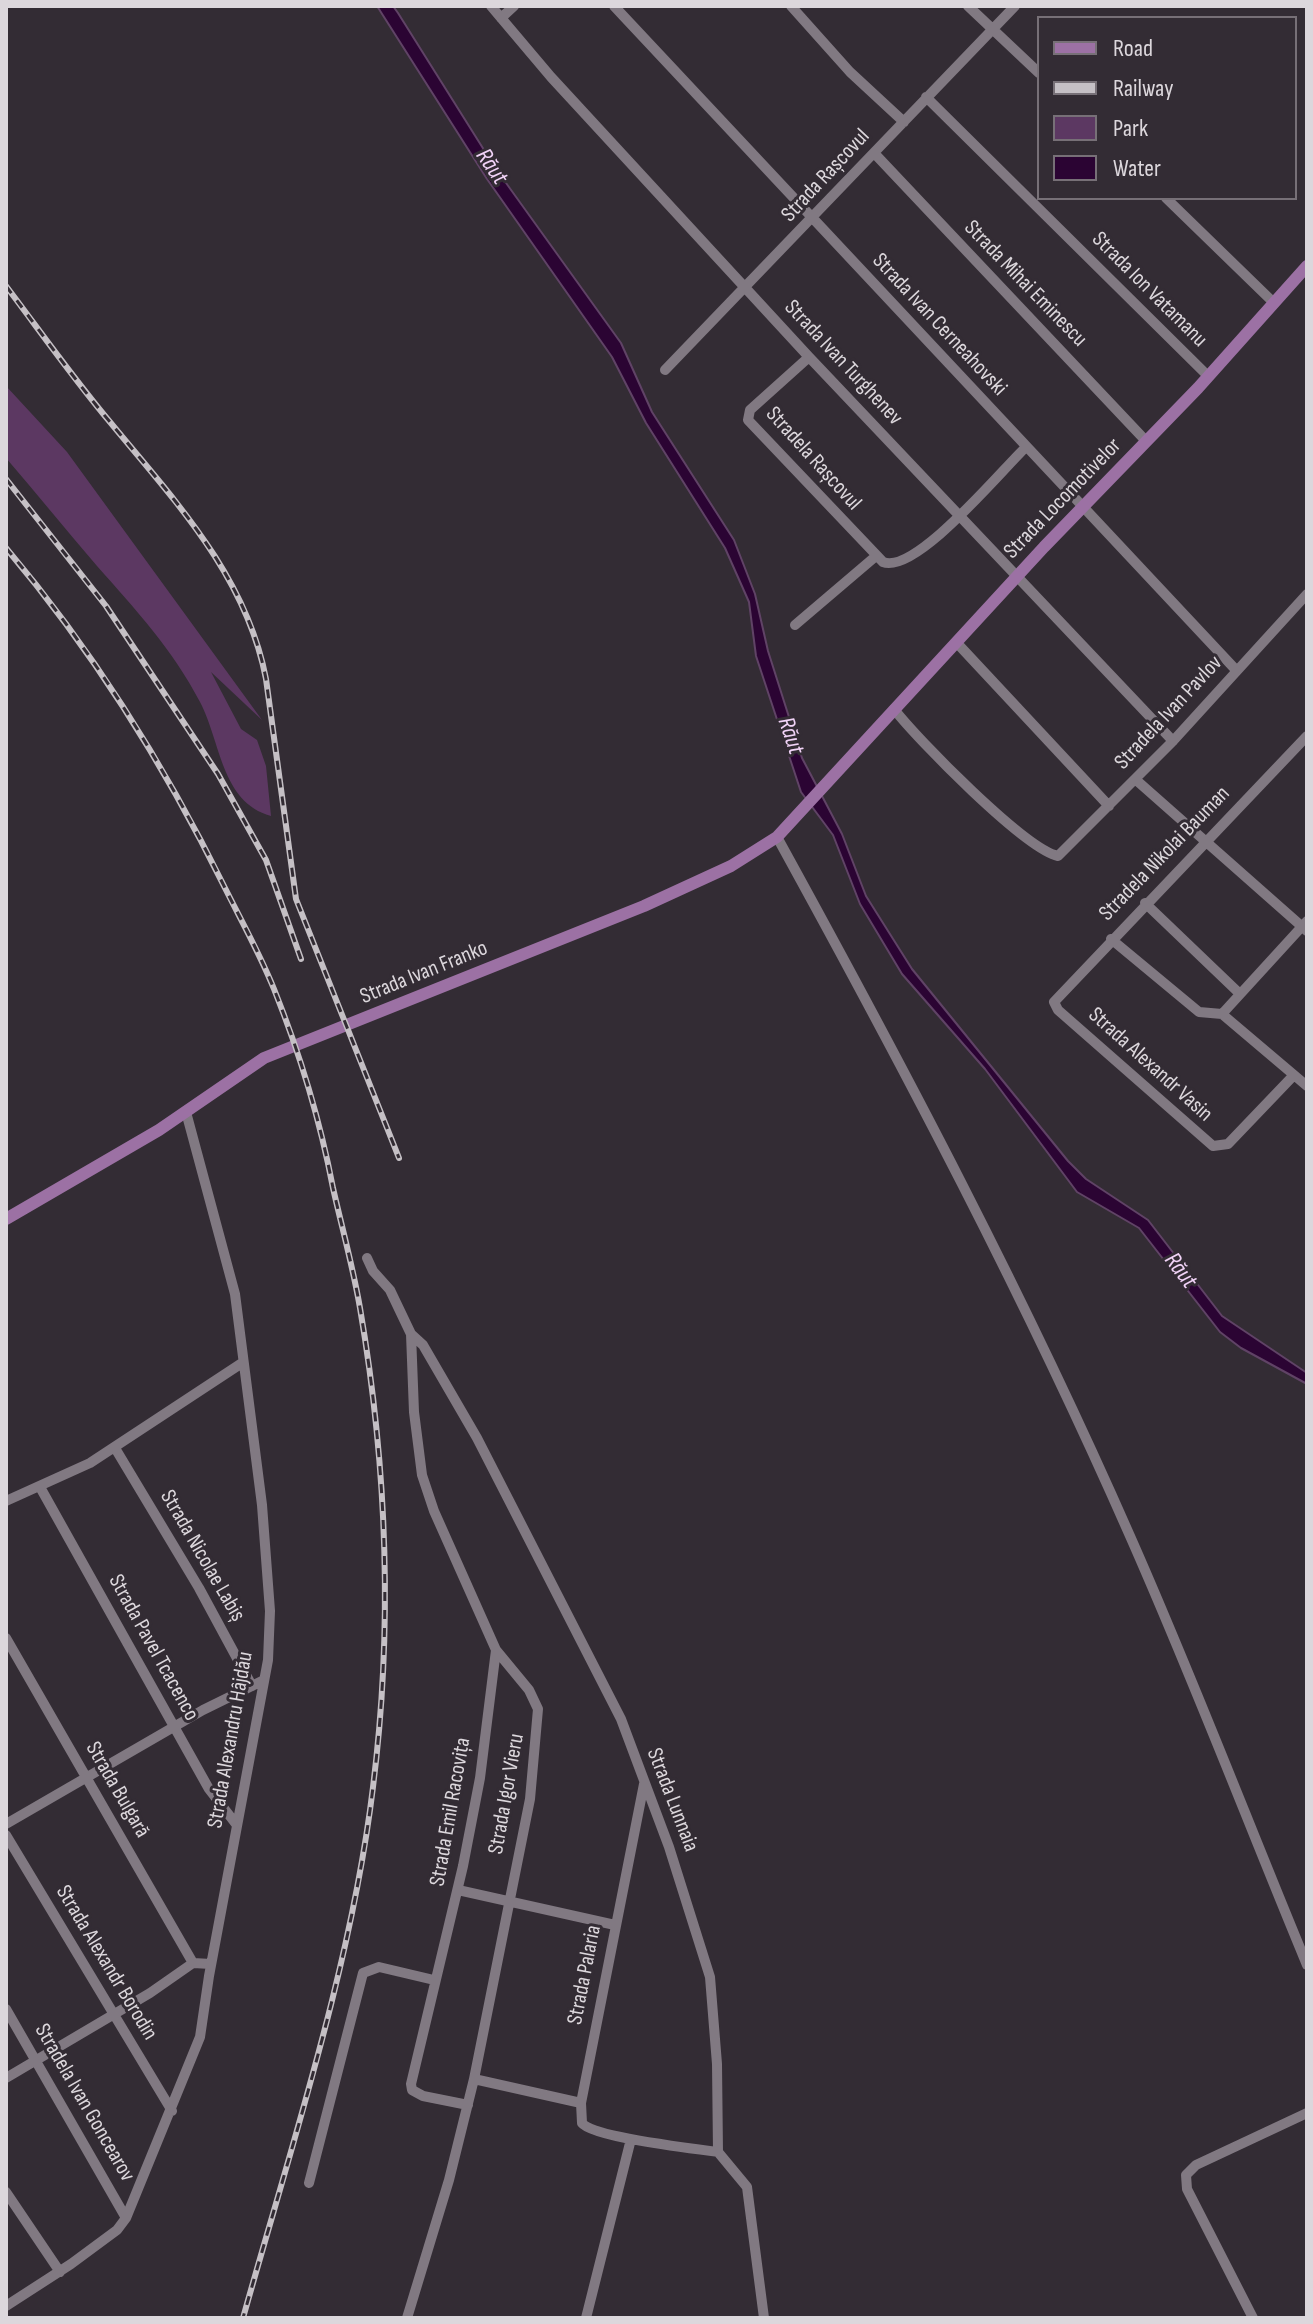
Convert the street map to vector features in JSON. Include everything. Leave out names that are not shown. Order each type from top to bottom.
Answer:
[{"type":"main road","name":"Strada Locomotivelor","points":[[847,759],[1208,376],[1307,266]]},
{"type":"main road","name":"Strada Ivan Franko","points":[[6,1219],[186,1112],[264,1058],[644,906],[731,866],[777,837],[847,759]]},
{"type":"street","name":"Strada Ivan Turghenev","points":[[491,6],[809,357],[1019,575],[1173,741]]},
{"type":"street","points":[[501,18],[514,6]]},
{"type":"street","name":"Strada Ivan Cerneahovski","points":[[614,6],[1236,670]]},
{"type":"street","points":[[791,6],[850,72],[904,122]]},
{"type":"street","points":[[968,6],[1037,71]]},
{"type":"street","name":"Strada Rașcovul","points":[[665,370],[1015,6]]},
{"type":"street","name":"Strada Ion Vatamanu","points":[[926,97],[1208,376]]},
{"type":"street","name":"Strada Mihai Eminescu","points":[[875,154],[1146,441]]},
{"type":"street","points":[[1168,200],[1273,302]]},
{"type":"street","name":"Stradela Rașcovul","points":[[809,357],[750,410],[748,420],[876,556]]},
{"type":"street","points":[[795,625],[876,556],[889,565],[905,562],[960,514],[1025,448]]},
{"type":"street","name":"Stradela Ivan Pavlov","points":[[894,709],[985,802],[1036,843],[1058,856],[1173,741],[1307,594]]},
{"type":"street","points":[[956,642],[1109,806]]},
{"type":"street","name":"Stradela Nikolai Bauman","points":[[1054,1002],[1307,736]]},
{"type":"street","points":[[1135,779],[1305,926],[1222,1014]]},
{"type":"street","points":[[777,837],[945,1147],[1011,1279],[1131,1537],[1307,1965]]},
{"type":"street","points":[[1145,903],[1239,993]]},
{"type":"street","points":[[1111,939],[1199,1012],[1222,1014],[1307,1086]]},
{"type":"street","name":"Strada Alexandr Vasin","points":[[1054,1002],[1058,1010],[1213,1146],[1228,1144],[1294,1075]]},
{"type":"street","name":"Strada Alexandru Hâjdău","points":[[6,2306],[60,2272],[117,2230],[126,2218],[172,2111],[204,2024],[211,1964],[264,1680],[269,1638],[268,1570],[258,1457],[242,1363],[235,1294],[186,1112]]},
{"type":"street","name":"Strada Igor Vieru","points":[[367,1258],[373,1271],[390,1290],[411,1334],[414,1412],[422,1475],[438,1521],[496,1650],[529,1690],[538,1709],[530,1799],[474,2079],[449,2180],[407,2318]]},
{"type":"street","name":"Strada Lunnaia","points":[[411,1334],[423,1345],[524,1527],[621,1719],[669,1847],[710,1977],[717,2064],[718,2152]]},
{"type":"street","points":[[6,1501],[115,1448],[242,1363]]},
{"type":"street","name":"Strada Nicolae Labiș","points":[[115,1448],[199,1588],[252,1686]]},
{"type":"street","name":"Strada Pavel Tcacenco","points":[[40,1487],[214,1797],[236,1824]]},
{"type":"street","name":"Strada Bulgară","points":[[6,1638],[193,1963]]},
{"type":"street","name":"Strada Emil Racovița","points":[[468,2105],[423,2096],[412,2090],[480,1778],[496,1650]]},
{"type":"street","points":[[6,1824],[174,1727],[264,1680]]},
{"type":"street","name":"Strada Palaria","points":[[581,2103],[644,1784]]},
{"type":"street","name":"Strada Alexandr Borodin","points":[[6,1835],[172,2111]]},
{"type":"street","points":[[458,1890],[615,1925]]},
{"type":"street","points":[[6,2078],[150,1993],[193,1963],[211,1964]]},
{"type":"street","points":[[309,2183],[363,1973],[379,1967],[434,1980]]},
{"type":"street","name":"Stradela Ivan Goncearov","points":[[6,2009],[126,2218]]},
{"type":"street","points":[[474,2079],[581,2103],[582,2123],[586,2129],[718,2152],[747,2187],[764,2318]]},
{"type":"street","points":[[1253,2318],[1187,2189],[1186,2175],[1196,2165],[1307,2113]]},
{"type":"street","points":[[586,2318],[631,2139]]},
{"type":"street","points":[[6,2192],[60,2272]]},
{"type":"green space","points":[[6,386],[67,452],[262,720],[211,672],[241,729],[257,740],[266,766],[271,816],[254,809],[232,784],[200,702],[166,648],[6,458]]},
{"type":"water","name":"Răut","points":[[377,6],[393,6],[496,169],[621,343],[652,412],[734,540],[755,594],[768,651],[802,758],[842,834],[866,896],[912,969],[1068,1161],[1086,1179],[1148,1220],[1222,1316],[1307,1373],[1307,1384],[1241,1348],[1220,1332],[1139,1228],[1077,1192],[985,1069],[902,974],[860,904],[833,835],[801,792],[756,656],[749,602],[725,548],[646,423],[612,357],[487,179]]},
{"type":"railway","points":[[6,286],[83,389],[182,510],[225,573],[242,606],[266,679],[296,899],[399,1158]]},
{"type":"railway","points":[[6,479],[106,606],[218,774],[266,860],[301,959]]},
{"type":"railway","points":[[6,548],[69,628],[153,754],[269,976],[301,1063],[322,1137],[357,1293],[369,1367],[381,1487],[385,1607],[373,1787],[351,1920],[335,1987],[243,2318]]}]
